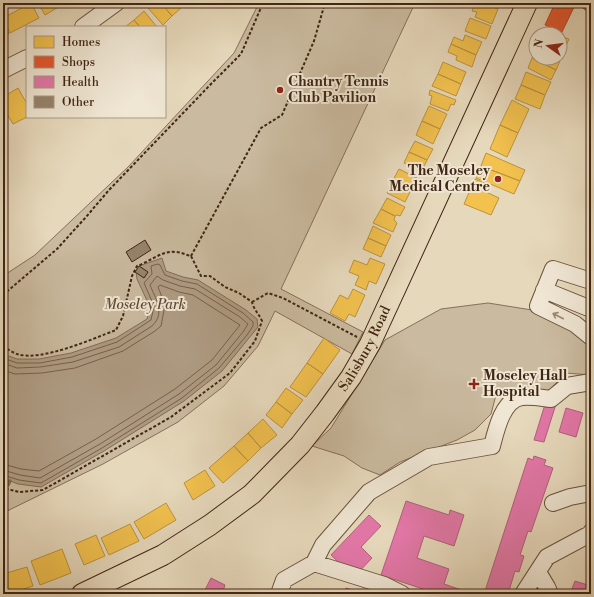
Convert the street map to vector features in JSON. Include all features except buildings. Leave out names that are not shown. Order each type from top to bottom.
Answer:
[{"type":"main road","name":"Salisbury Road","points":[[82,594],[163,556],[210,525],[252,494],[300,445],[325,413],[351,377],[370,344],[527,3]]},
{"type":"street","points":[[84,26],[116,3]]},
{"type":"street","points":[[3,70],[26,58]]},
{"type":"street","points":[[591,281],[553,269],[538,306],[575,324],[591,337]]},
{"type":"street","points":[[544,290],[591,309]]},
{"type":"street","points":[[279,594],[284,580],[314,563],[323,545],[369,492],[429,457],[492,446],[498,423],[508,405],[521,397],[551,398],[567,386],[591,382]]},
{"type":"street","points":[[553,503],[570,497],[591,493]]},
{"type":"street","points":[[523,594],[547,557],[590,534],[591,532]]},
{"type":"street","points":[[314,563],[384,586],[402,594]]},
{"type":"street","points":[[538,572],[550,594]]},
{"type":"path","points":[[3,295],[57,248],[109,190],[241,54],[263,3]]},
{"type":"path","points":[[191,256],[261,128],[282,115],[314,41],[325,3]]},
{"type":"path","points":[[3,346],[17,354],[38,355],[61,349],[116,330],[123,316],[132,276],[137,266],[152,260],[162,253],[174,251],[191,256],[201,276],[210,276],[225,287],[239,293],[252,302],[253,309],[259,314],[262,321],[255,341],[230,373],[171,417],[43,490],[19,492],[3,488]]},
{"type":"path","points":[[252,302],[268,293],[283,298],[370,344]]},
{"type":"green space","name":"Moseley Park","points":[[259,3],[415,3],[281,289],[363,332],[352,354],[275,311],[258,346],[224,386],[178,422],[103,464],[3,513],[3,276],[35,255],[128,167],[234,53]]},
{"type":"green space","points":[[488,303],[532,310],[561,321],[591,342],[591,375],[566,373],[547,392],[518,392],[496,395],[491,414],[475,430],[457,440],[400,462],[380,475],[362,468],[344,456],[312,446],[331,428],[385,340],[441,309]]},
{"type":"water","points":[[162,258],[166,271],[198,280],[246,310],[257,319],[258,327],[222,371],[184,401],[104,451],[41,487],[18,484],[3,478],[3,354],[17,359],[39,359],[71,353],[116,338],[147,319],[150,307],[137,279],[136,272],[144,278],[148,272],[139,266]]},
{"type":"waterway","points":[[8,485],[10,481]]},
{"type":"waterway","points":[[3,493],[6,490]]},
{"type":"place","name":"Chantry Tennis Club Pavilion","points":[[280,90]]},
{"type":"place","name":"The Moseley Medical Centre","points":[[498,179]]},
{"type":"place","name":"Moseley Hall Hospital","points":[[474,384]]}]
